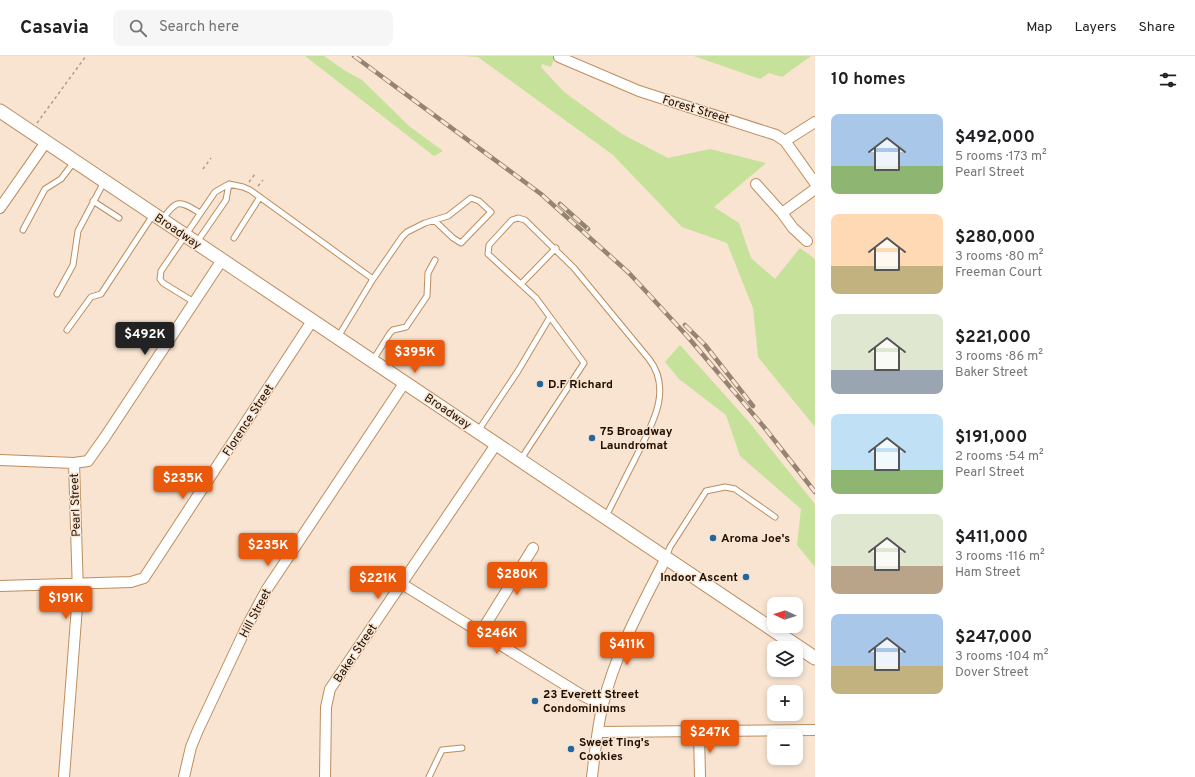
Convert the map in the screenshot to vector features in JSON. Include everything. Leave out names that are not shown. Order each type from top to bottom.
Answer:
[{"type":"street","name":"Forest Street","points":[[559,57],[639,91],[753,126],[776,135],[786,141],[815,184]]},
{"type":"street","name":"Broadway","points":[[0,111],[312,321],[522,459],[815,658]]},
{"type":"street","points":[[786,141],[815,122]]},
{"type":"street","points":[[0,208],[46,142]]},
{"type":"street","points":[[756,184],[782,213],[793,228],[807,241]]},
{"type":"street","points":[[782,213],[815,189]]},
{"type":"street","name":"Pearl Street","points":[[64,777],[70,715],[78,584],[74,463],[83,462],[92,457],[222,260]]},
{"type":"street","name":"Florence Street","points":[[0,586],[131,582],[144,578],[312,321]]},
{"type":"street","name":"Hill Street","points":[[184,777],[191,747],[198,730],[256,607],[405,382]]},
{"type":"street","name":"Baker Street","points":[[325,777],[327,697],[336,681],[497,443]]},
{"type":"street","points":[[0,460],[74,463]]},
{"type":"street","points":[[481,632],[533,548]]},
{"type":"street","points":[[592,777],[603,706],[625,640],[666,558]]},
{"type":"street","points":[[402,584],[580,694],[603,706]]},
{"type":"street","points":[[598,732],[815,730]]},
{"type":"street","points":[[699,732],[700,777]]},
{"type":"lane","points":[[23,230],[38,198],[45,189],[61,179],[74,162]]},
{"type":"lane","points":[[57,294],[73,265],[75,240],[78,231],[104,181]]},
{"type":"lane","points":[[196,242],[226,200],[229,184]]},
{"type":"lane","points":[[194,302],[163,283],[160,279],[161,271],[215,192],[229,184],[245,188],[260,197],[373,279]]},
{"type":"lane","points":[[234,238],[260,197]]},
{"type":"lane","points":[[338,337],[373,279],[402,237],[414,228],[448,216],[471,198],[479,201],[491,212],[461,243],[453,238],[435,221]]},
{"type":"lane","points":[[93,201],[119,218]]},
{"type":"lane","points":[[67,330],[91,297],[101,294],[158,217],[174,204],[179,203],[184,203],[200,213]]},
{"type":"lane","points":[[522,459],[584,363],[536,298],[493,260],[487,251],[489,245],[512,220],[518,218],[525,220],[556,248],[574,268],[649,359],[659,375],[660,395],[654,420],[606,517]]},
{"type":"lane","points":[[521,284],[556,248]]},
{"type":"lane","points":[[373,360],[393,330],[406,328],[427,296],[428,273],[435,260]]},
{"type":"lane","points":[[478,431],[518,371],[550,317]]},
{"type":"lane","points":[[666,558],[670,547],[706,491],[724,487],[735,489],[775,517]]},
{"type":"lane","points":[[429,777],[442,750],[462,748]]},
{"type":"path","points":[[37,123],[86,56]]},
{"type":"path","points":[[203,169],[211,158]]},
{"type":"path","points":[[245,188],[255,174]]},
{"type":"green space","points":[[305,56],[324,56],[362,80],[409,126],[443,151],[434,156]]},
{"type":"green space","points":[[462,56],[555,56],[551,67],[542,64],[541,67],[564,92],[622,134],[668,158],[710,149],[766,163],[714,207],[739,223],[751,258],[775,279],[800,248],[815,259],[815,427],[758,357],[753,308],[727,243],[682,227],[613,155],[478,57]]},
{"type":"green space","points":[[694,56],[811,56],[782,77],[769,73],[760,79]]},
{"type":"green space","points":[[680,345],[749,422],[815,504],[815,567],[797,545],[801,509],[740,456],[726,415],[679,379],[665,362]]},
{"type":"railway","points":[[354,56],[541,194],[629,273],[687,336],[764,427],[815,492]]},
{"type":"railway","points":[[560,204],[588,229]]},
{"type":"railway","points":[[685,325],[705,345],[753,406]]},
{"type":"place","name":"D.F Richard","points":[[540,384]]},
{"type":"place","name":"75 Broadway Laundromat","points":[[592,438]]},
{"type":"place","name":"Aroma Joe's","points":[[713,538]]},
{"type":"place","name":"Indoor Ascent","points":[[746,577]]},
{"type":"place","name":"23 Everett Street Condominiums","points":[[535,701]]},
{"type":"place","name":"Sweet Ting's Cookies","points":[[571,749]]}]
